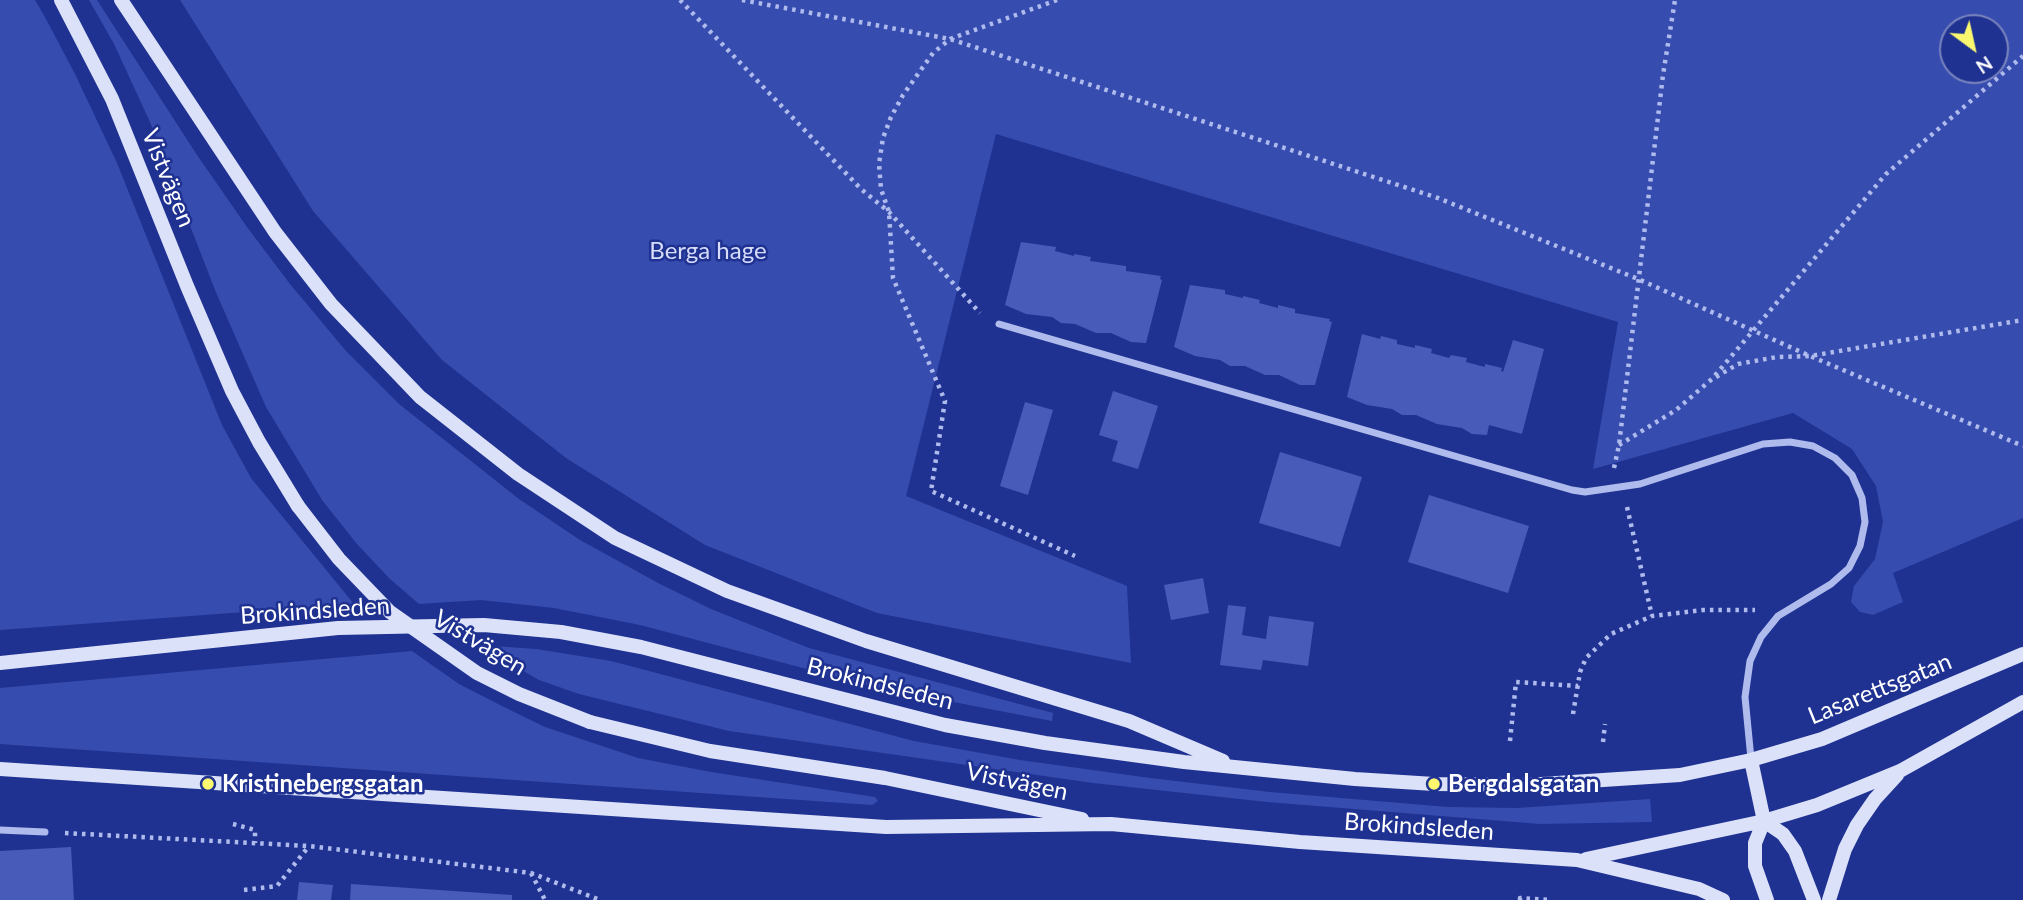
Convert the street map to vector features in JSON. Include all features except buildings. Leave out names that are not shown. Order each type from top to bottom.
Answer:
[{"type":"main road","name":"Vistvägen","points":[[61,0],[112,99],[187,286],[232,391],[259,442],[298,506],[339,559],[390,612],[477,673],[519,694],[590,723],[710,751],[885,778],[1111,824]]},
{"type":"main road","name":"Vistvägen","points":[[121,0],[275,232],[331,304],[420,397],[518,474],[615,538],[727,591],[866,641],[1129,721],[1237,767]]},
{"type":"main road","name":"Brokindsleden","points":[[0,663],[338,628],[484,625],[561,632],[641,647],[944,725],[1045,743],[1237,767],[1368,780],[1526,785],[1680,775],[1751,760]]},
{"type":"main road","name":"Lasarettsgatan","points":[[1751,760],[1822,739],[2023,654]]},
{"type":"main road","points":[[1763,821],[1817,805],[1900,771],[2023,702]]},
{"type":"main road","points":[[1751,760],[1763,821],[1755,843],[1755,866],[1767,900]]},
{"type":"main road","name":"Brokindsleden","points":[[0,769],[886,827],[1111,824],[1300,842],[1577,860],[1699,889],[1723,900]]},
{"type":"main road","points":[[1829,900],[1845,849],[1857,825],[1875,799],[1900,771]]},
{"type":"main road","name":"Brokindsleden","points":[[1577,860],[1763,821]]},
{"type":"main road","points":[[1763,821],[1783,834],[1795,851],[1814,900]]},
{"type":"street","points":[[999,324],[1535,480],[1585,492],[1623,488],[1763,444],[1790,442],[1814,446],[1835,458],[1852,475],[1862,498],[1865,522],[1860,546],[1849,568],[1831,584],[1778,616],[1768,627],[1750,661],[1745,703],[1751,760]]},
{"type":"street","points":[[0,830],[46,832]]},
{"type":"path","points":[[680,0],[861,189],[889,212],[979,312],[999,324]]},
{"type":"path","points":[[742,0],[950,40],[1438,198],[1638,279],[1810,356],[2023,446]]},
{"type":"path","points":[[1057,0],[950,40],[933,53],[903,94],[883,138],[879,164],[881,188],[889,212],[893,278],[945,401],[930,491],[1075,556]]},
{"type":"path","points":[[1610,489],[1619,445],[1663,75],[1675,0]]},
{"type":"path","points":[[1619,445],[1676,410],[1712,379],[1886,174],[2023,56]]},
{"type":"path","points":[[1712,379],[1738,364],[1777,357],[1810,356],[2023,320]]},
{"type":"path","points":[[1623,488],[1652,616]]},
{"type":"path","points":[[1573,714],[1580,672],[1586,658],[1611,634],[1652,616],[1703,610],[1794,607]]},
{"type":"path","points":[[1510,741],[1516,682],[1578,686]]},
{"type":"path","points":[[1602,742],[1605,724]]},
{"type":"path","points":[[233,824],[255,830],[255,843]]},
{"type":"path","points":[[46,832],[310,846],[531,873],[600,900]]},
{"type":"path","points":[[244,890],[277,886],[310,846]]},
{"type":"path","points":[[531,873],[545,900]]},
{"type":"path","points":[[1520,900],[1552,900]]},
{"type":"green space","points":[[0,0],[35,0],[75,74],[117,163],[222,425],[251,478],[354,604],[0,630]]},
{"type":"green space","points":[[89,0],[97,0],[247,227],[346,351],[399,404],[519,499],[580,540],[711,609],[809,648],[1053,713],[1052,721],[875,687],[640,625],[554,608],[481,600],[419,604],[389,578],[357,544],[322,500],[266,407],[215,290],[150,122],[114,44]]},
{"type":"green space","name":"Berga hage","points":[[180,0],[2023,0],[2023,518],[1893,573],[1903,602],[1873,615],[1860,612],[1851,602],[1854,586],[1875,559],[1883,522],[1876,486],[1852,449],[1793,413],[1593,469],[1618,322],[996,134],[906,496],[1127,586],[1131,663],[877,613],[705,545],[566,458],[442,360],[313,211]]},
{"type":"green space","points":[[479,645],[536,649],[611,661],[914,741],[1020,760],[1270,792],[1448,807],[1517,808],[1650,799],[1652,822],[1540,824],[1267,802],[1093,783],[729,731],[579,694],[539,680]]},
{"type":"green space","points":[[412,651],[459,684],[545,727],[638,758],[875,797],[878,801],[872,805],[0,744],[0,688]]},
{"type":"place","name":"Kristinebergsgatan","points":[[208,784]]},
{"type":"place","name":"Bergdalsgatan","points":[[1434,784]]}]
